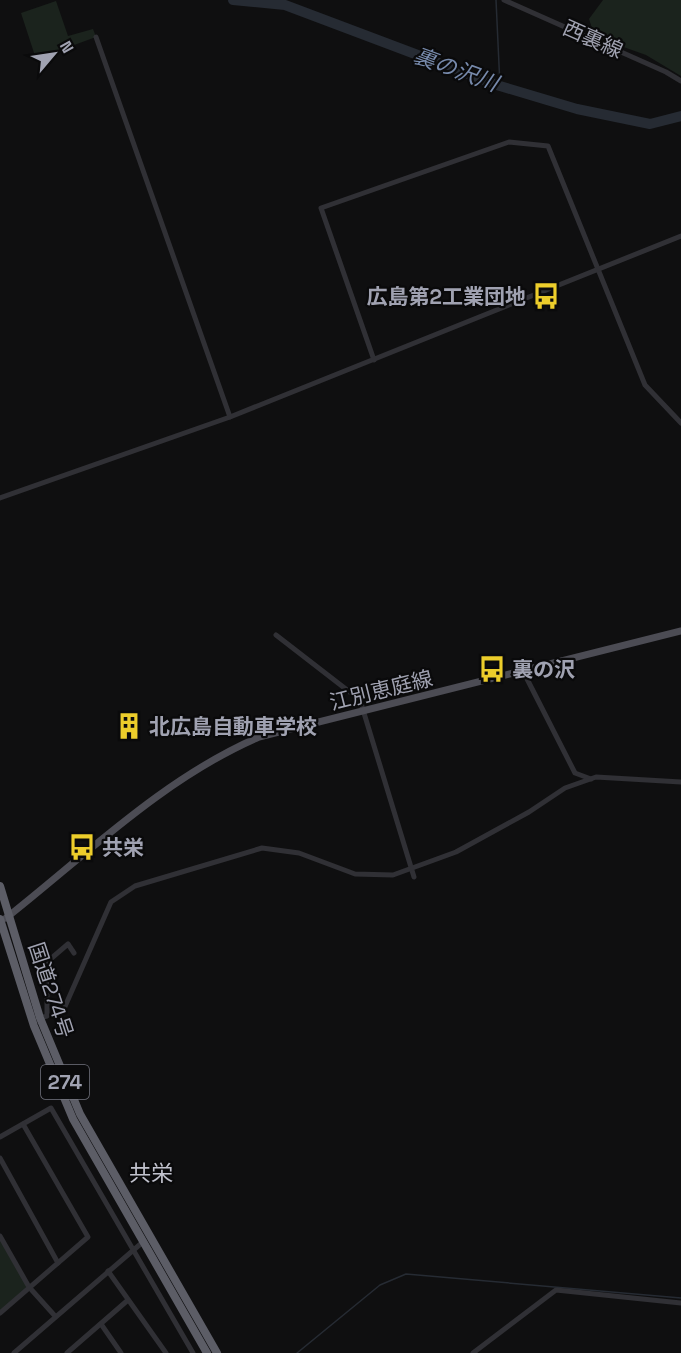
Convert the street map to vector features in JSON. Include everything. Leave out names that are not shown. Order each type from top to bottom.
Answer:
[{"type":"highway","name":"国道274号","points":[[0,886],[40,1018],[80,1114],[207,1353]]},
{"type":"highway","name":"国道274号","points":[[0,921],[34,1026],[57,1086],[73,1119],[217,1353]]},
{"type":"main road","name":"江別恵庭線","points":[[0,921],[184,777],[223,753],[259,737],[524,673],[681,631]]},
{"type":"street","name":"西裏線","points":[[504,0],[666,72],[681,81]]},
{"type":"street","points":[[96,37],[230,417]]},
{"type":"street","points":[[374,360],[321,208],[509,142],[548,146],[645,385],[681,423]]},
{"type":"street","points":[[0,498],[230,417],[681,236]]},
{"type":"street","points":[[276,634],[360,700],[414,877]]},
{"type":"street","points":[[524,673],[574,773],[591,779]]},
{"type":"street","points":[[63,1011],[111,902],[135,886],[262,848],[299,853],[356,874],[393,875],[456,852],[524,816],[565,788],[596,777],[681,782]]},
{"type":"street","points":[[40,1018],[47,1016],[47,962],[68,944],[75,953]]},
{"type":"street","points":[[0,1137],[51,1108],[193,1353]]},
{"type":"street","points":[[0,1313],[88,1237],[23,1124]]},
{"type":"street","points":[[1,1161],[58,1263]]},
{"type":"street","points":[[0,1236],[29,1287],[55,1316]]},
{"type":"street","points":[[14,1353],[146,1239]]},
{"type":"street","points":[[108,1271],[166,1353]]},
{"type":"street","points":[[473,1353],[556,1290],[681,1304]]},
{"type":"street","points":[[67,1353],[128,1300]]},
{"type":"street","points":[[101,1324],[121,1353]]},
{"type":"shaded area","points":[[603,0],[681,0],[681,76],[646,55],[601,39],[592,28],[589,19]]},
{"type":"shaded area","points":[[56,1],[68,36],[93,29],[96,37],[36,59],[21,13]]},
{"type":"shaded area","points":[[0,1236],[29,1287],[0,1313]]},
{"type":"waterway","name":"裏の沢川","points":[[233,0],[285,5],[500,86],[577,109],[650,124],[681,116]]},
{"type":"waterway","points":[[496,0],[500,86]]},
{"type":"waterway","points":[[297,1353],[380,1285],[406,1274],[681,1298]]},
{"type":"place","name":"広島第2工業団地","points":[[546,296]]},
{"type":"place","name":"裏の沢","points":[[492,669]]},
{"type":"place","name":"北広島自動車学校","points":[[129,726]]},
{"type":"place","name":"共栄","points":[[82,847]]},
{"type":"district","name":"共栄","points":[[151,1173]]}]
